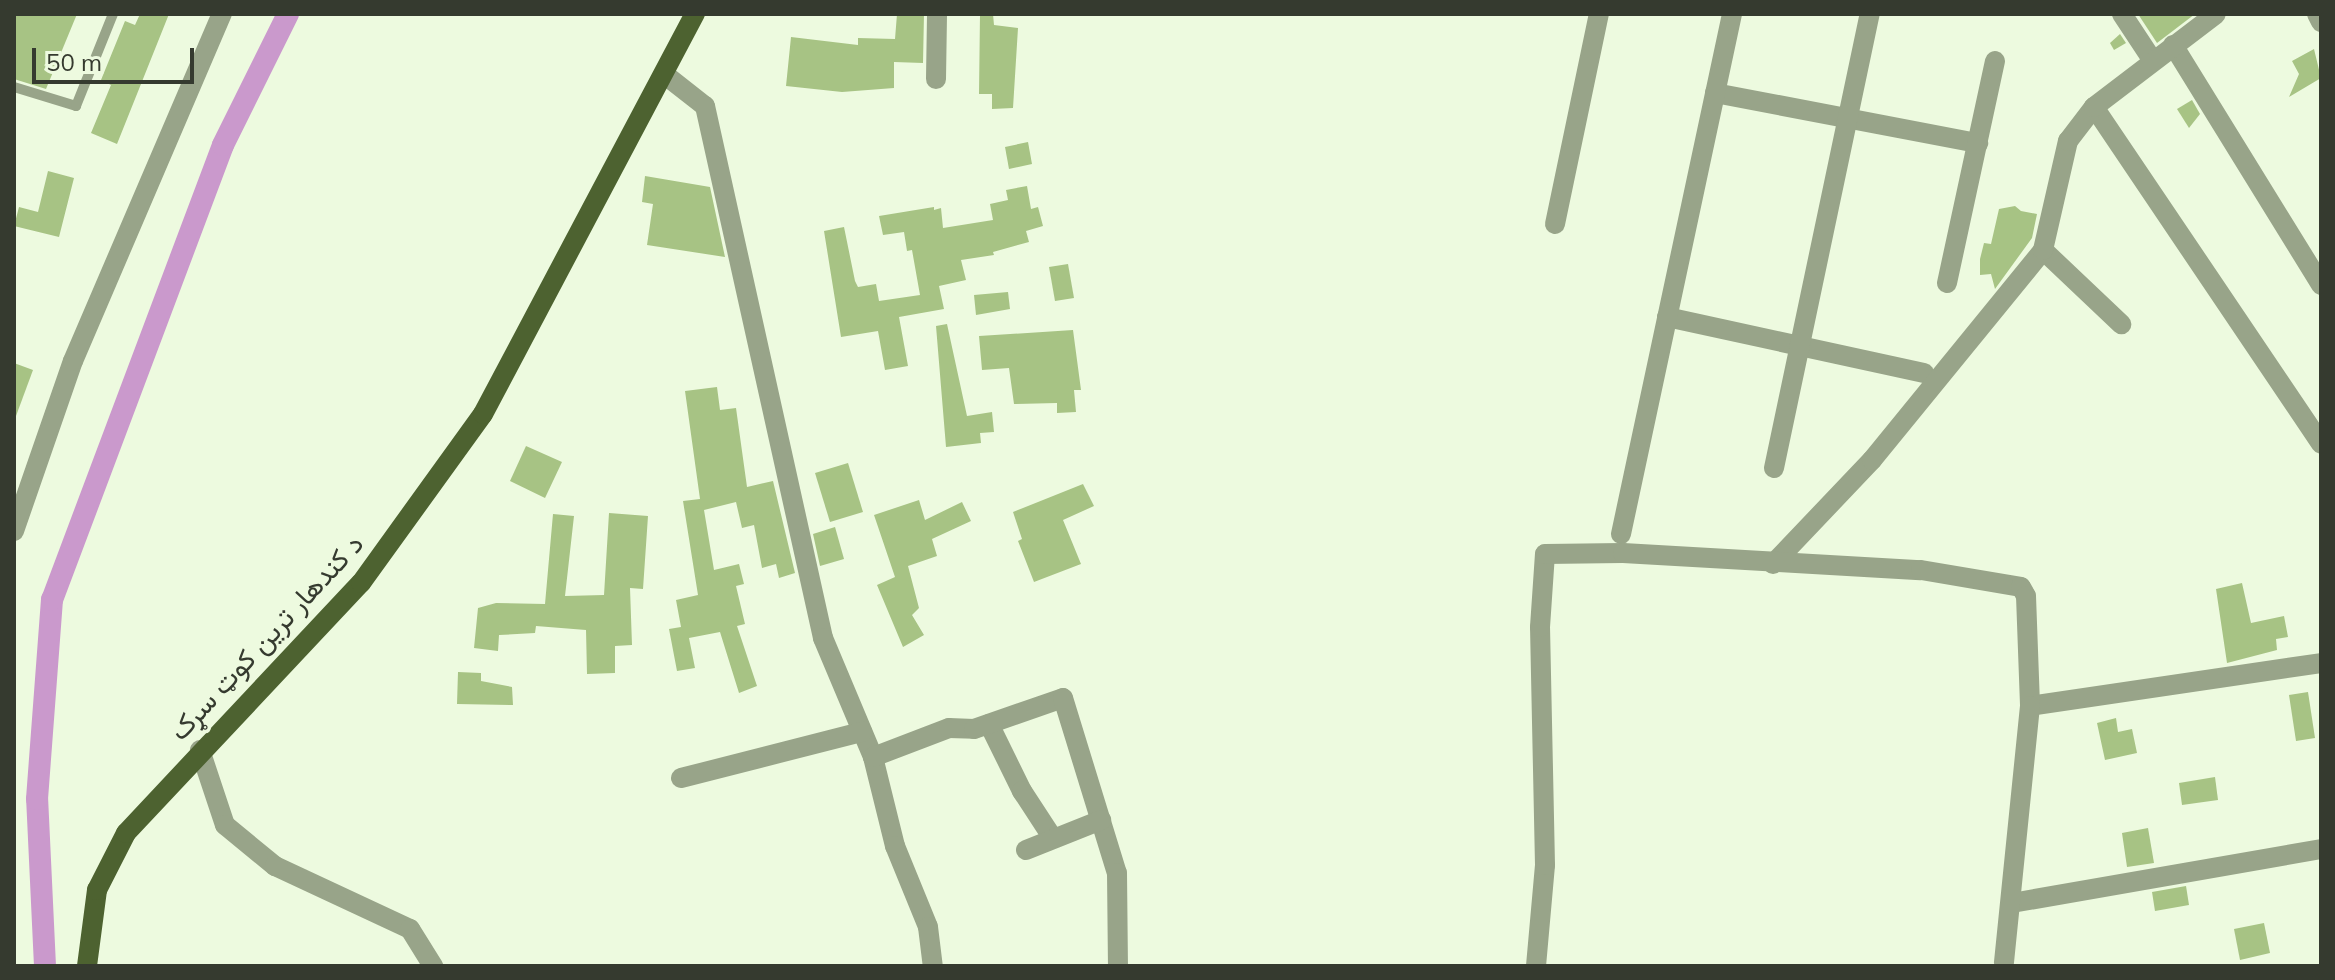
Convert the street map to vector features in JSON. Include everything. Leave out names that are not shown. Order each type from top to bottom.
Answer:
[{"type":"main road","name":"د کندهار ترين کوټ سړک","points":[[87,966],[87,944],[97,890],[126,833],[200,750],[361,583],[483,414],[695,14]]},
{"type":"street","points":[[14,531],[73,361],[222,14]]},
{"type":"street","points":[[936,79],[937,14]]},
{"type":"street","points":[[1555,224],[1599,14]]},
{"type":"street","points":[[1621,534],[1732,14]]},
{"type":"street","points":[[1774,468],[1870,14]]},
{"type":"street","points":[[2122,14],[2153,61]]},
{"type":"street","points":[[1773,564],[1872,460],[2043,250],[2068,141],[2094,107],[2216,14]]},
{"type":"street","points":[[2317,14],[2321,22]]},
{"type":"street","points":[[2173,45],[2321,285]]},
{"type":"street","points":[[1947,283],[1995,61]]},
{"type":"street","points":[[664,74],[705,106],[823,638],[873,757],[895,846],[928,927],[933,966]]},
{"type":"street","points":[[1715,93],[1978,143]]},
{"type":"street","points":[[2094,107],[2321,444]]},
{"type":"street","points":[[2043,250],[2121,324]]},
{"type":"street","points":[[1667,317],[1924,373]]},
{"type":"street","points":[[1536,966],[1545,865],[1540,627],[1545,554],[1623,553],[1773,564],[1921,570],[2021,587],[2026,596],[2030,706],[2004,963]]},
{"type":"street","points":[[2030,706],[2321,663]]},
{"type":"street","points":[[873,757],[949,728],[974,729],[1063,698],[1117,873],[1118,966]]},
{"type":"street","points":[[989,724],[1022,791],[1052,837]]},
{"type":"street","points":[[681,778],[862,732]]},
{"type":"street","points":[[200,750],[225,825],[275,866],[410,929],[433,966]]},
{"type":"street","points":[[1026,850],[1052,837],[1101,820]]},
{"type":"street","points":[[2012,903],[2321,849]]},
{"type":"lane","points":[[14,87],[76,106],[113,14]]},
{"type":"building","points":[[14,14],[77,14],[46,89],[14,79]]},
{"type":"building","points":[[140,14],[169,14],[117,144],[91,133],[111,85],[101,80],[125,21],[135,25]]},
{"type":"building","points":[[897,14],[924,14],[923,63],[894,62],[894,88],[842,92],[786,86],[791,37],[858,45],[858,38],[895,39]]},
{"type":"building","points":[[980,14],[993,14],[994,25],[1018,28],[1013,108],[992,109],[992,94],[979,94]]},
{"type":"building","points":[[2138,14],[2195,14],[2157,43]]},
{"type":"building","points":[[2120,34],[2126,43],[2114,50],[2110,43]]},
{"type":"building","points":[[2314,49],[2321,78],[2289,97],[2299,74],[2292,61]]},
{"type":"building","points":[[2192,100],[2200,114],[2189,128],[2177,109]]},
{"type":"building","points":[[1028,142],[1032,164],[1009,169],[1005,147]]},
{"type":"building","points":[[48,171],[74,178],[59,237],[14,226],[19,207],[38,212]]},
{"type":"building","points":[[645,176],[710,187],[725,257],[647,245],[653,204],[642,202]]},
{"type":"building","points":[[1027,186],[1031,209],[1038,207],[1043,226],[1026,231],[1029,242],[993,252],[994,255],[961,260],[966,280],[939,286],[944,309],[899,317],[908,366],[885,370],[878,331],[841,337],[824,231],[844,227],[855,281],[858,287],[876,284],[879,301],[920,295],[912,250],[907,251],[904,232],[883,235],[879,216],[934,207],[934,210],[941,208],[943,228],[993,220],[990,204],[1008,200],[1006,190]]},
{"type":"building","points":[[2015,206],[2021,211],[2037,214],[2032,238],[1995,289],[1991,274],[1980,275],[1980,259],[1984,243],[1991,244],[1999,209]]},
{"type":"building","points":[[1068,264],[1074,298],[1055,301],[1049,267]]},
{"type":"building","points":[[1008,292],[1010,309],[976,315],[974,295]]},
{"type":"building","points":[[947,324],[967,416],[992,412],[994,432],[980,433],[981,443],[946,447],[936,326]]},
{"type":"building","points":[[1073,330],[1081,390],[1074,390],[1076,412],[1057,413],[1057,403],[1014,404],[1009,368],[982,370],[979,336]]},
{"type":"building","points":[[14,363],[33,370],[16,416],[14,416]]},
{"type":"building","points":[[717,387],[720,410],[736,408],[747,487],[773,481],[795,573],[779,578],[776,564],[762,568],[754,525],[742,528],[736,502],[704,510],[714,570],[739,564],[744,584],[736,586],[745,624],[737,626],[757,686],[739,693],[720,632],[689,638],[695,668],[677,671],[669,629],[681,627],[676,600],[698,595],[683,501],[700,499],[685,391]]},
{"type":"building","points":[[526,446],[562,462],[545,498],[510,481]]},
{"type":"building","points":[[848,463],[863,512],[830,522],[815,473]]},
{"type":"building","points":[[1083,484],[1094,506],[1063,520],[1081,564],[1034,582],[1018,541],[1022,539],[1013,512]]},
{"type":"building","points":[[919,500],[925,520],[962,502],[971,521],[932,539],[937,556],[908,566],[919,608],[912,615],[924,635],[903,647],[877,585],[895,577],[874,515]]},
{"type":"building","points":[[609,513],[648,516],[643,589],[630,588],[632,645],[615,646],[615,673],[587,674],[586,630],[536,626],[535,633],[499,635],[498,651],[474,648],[478,608],[496,603],[545,604],[553,514],[574,516],[565,596],[604,595]]},
{"type":"building","points":[[835,527],[844,559],[820,566],[813,534]]},
{"type":"building","points":[[2242,583],[2251,623],[2284,616],[2288,637],[2276,639],[2277,650],[2227,663],[2216,589]]},
{"type":"building","points":[[458,672],[481,673],[481,681],[512,687],[513,705],[457,704]]},
{"type":"building","points":[[2308,692],[2315,738],[2296,741],[2289,695]]},
{"type":"building","points":[[2116,718],[2118,732],[2132,729],[2137,753],[2105,760],[2097,723]]},
{"type":"building","points":[[2215,777],[2218,800],[2182,805],[2179,783]]},
{"type":"building","points":[[2148,828],[2154,863],[2127,867],[2122,833]]},
{"type":"building","points":[[2186,886],[2189,905],[2155,911],[2152,892]]},
{"type":"building","points":[[2264,923],[2270,953],[2240,960],[2234,929]]},
{"type":"waterway","points":[[45,966],[37,799],[52,600],[223,145],[288,14]]}]
